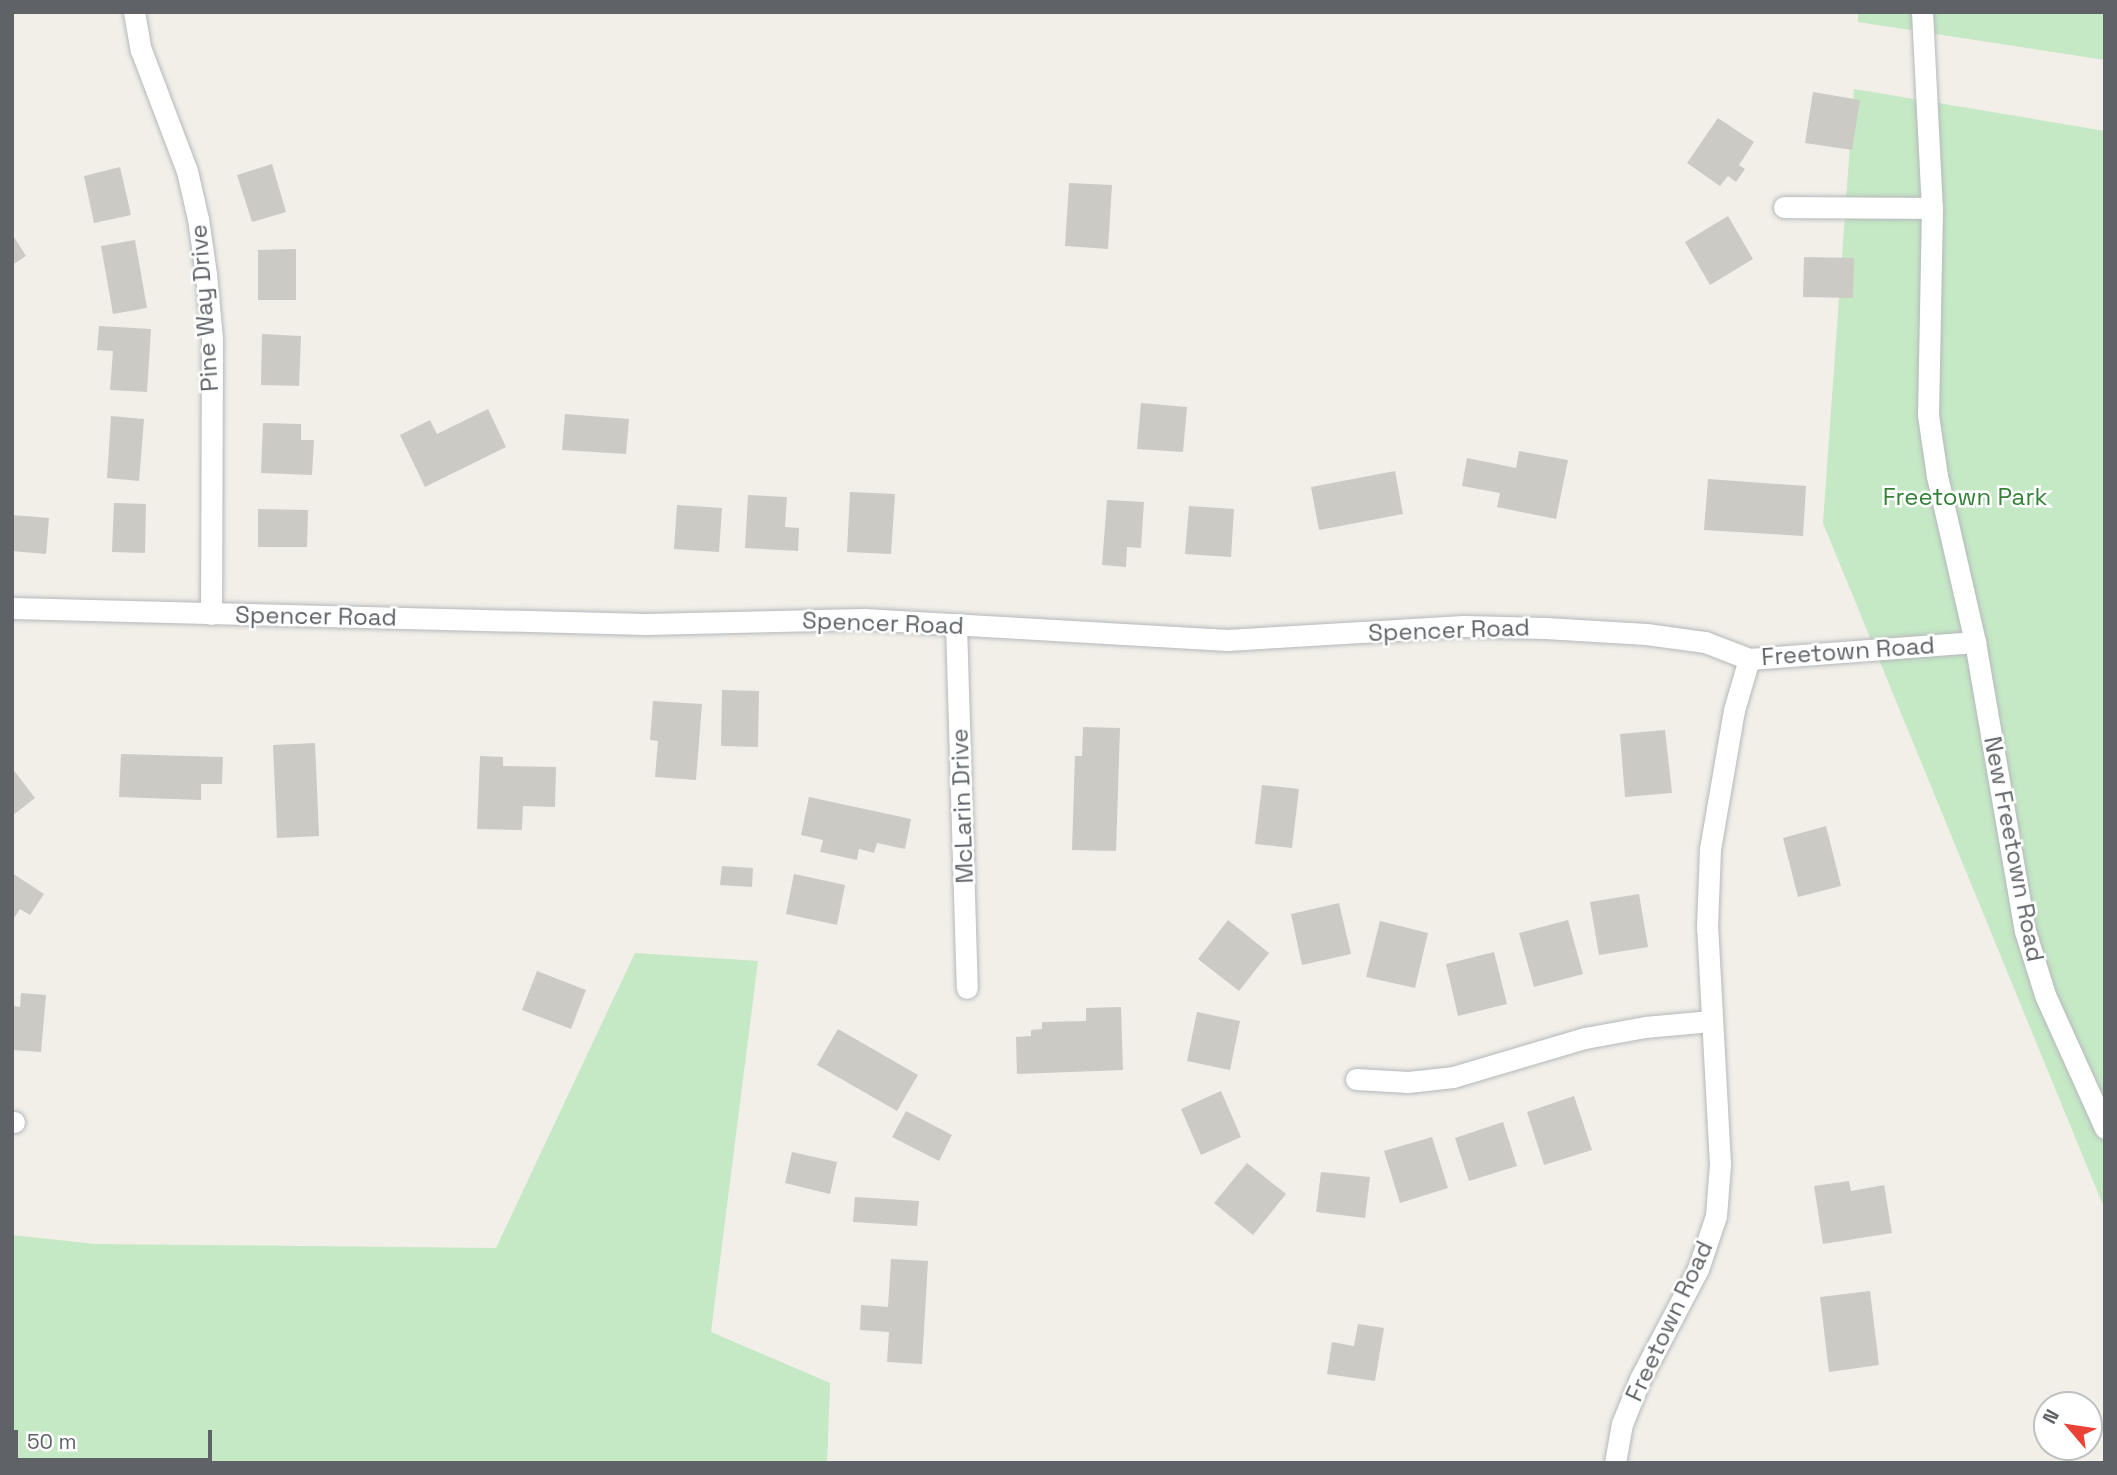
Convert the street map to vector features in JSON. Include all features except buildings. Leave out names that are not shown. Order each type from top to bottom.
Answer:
[{"type":"street","name":"Pine Way Drive","points":[[134,12],[141,50],[187,171],[198,219],[206,274],[212,340],[211,614]]},
{"type":"street","points":[[1922,12],[1932,208],[1928,415],[1937,476],[1975,642]]},
{"type":"street","points":[[1784,206],[1932,208]]},
{"type":"street","name":"Spencer Road","points":[[12,608],[646,624],[864,619],[1227,640],[1464,626],[1545,628],[1646,634],[1705,642],[1749,659]]},
{"type":"street","name":"McLarin Drive","points":[[956,624],[967,988]]},
{"type":"street","name":"Freetown Road","points":[[1615,1463],[1622,1424],[1640,1380],[1698,1269],[1716,1216],[1720,1164],[1707,927],[1710,849],[1734,710],[1749,659],[1975,642]]},
{"type":"street","name":"New Freetown Road","points":[[1975,642],[2025,931],[2045,995],[2105,1128]]},
{"type":"street","points":[[1356,1079],[1408,1082],[1453,1077],[1585,1038],[1645,1027],[1711,1021]]},
{"type":"green space","points":[[1858,12],[2105,12],[2105,60],[1858,22]]},
{"type":"green space","name":"Freetown Park","points":[[1854,89],[2105,131],[2105,1210],[1823,523]]},
{"type":"green space","points":[[635,953],[758,961],[711,1332],[830,1383],[827,1463],[12,1463],[12,1235],[95,1244],[496,1248]]}]
